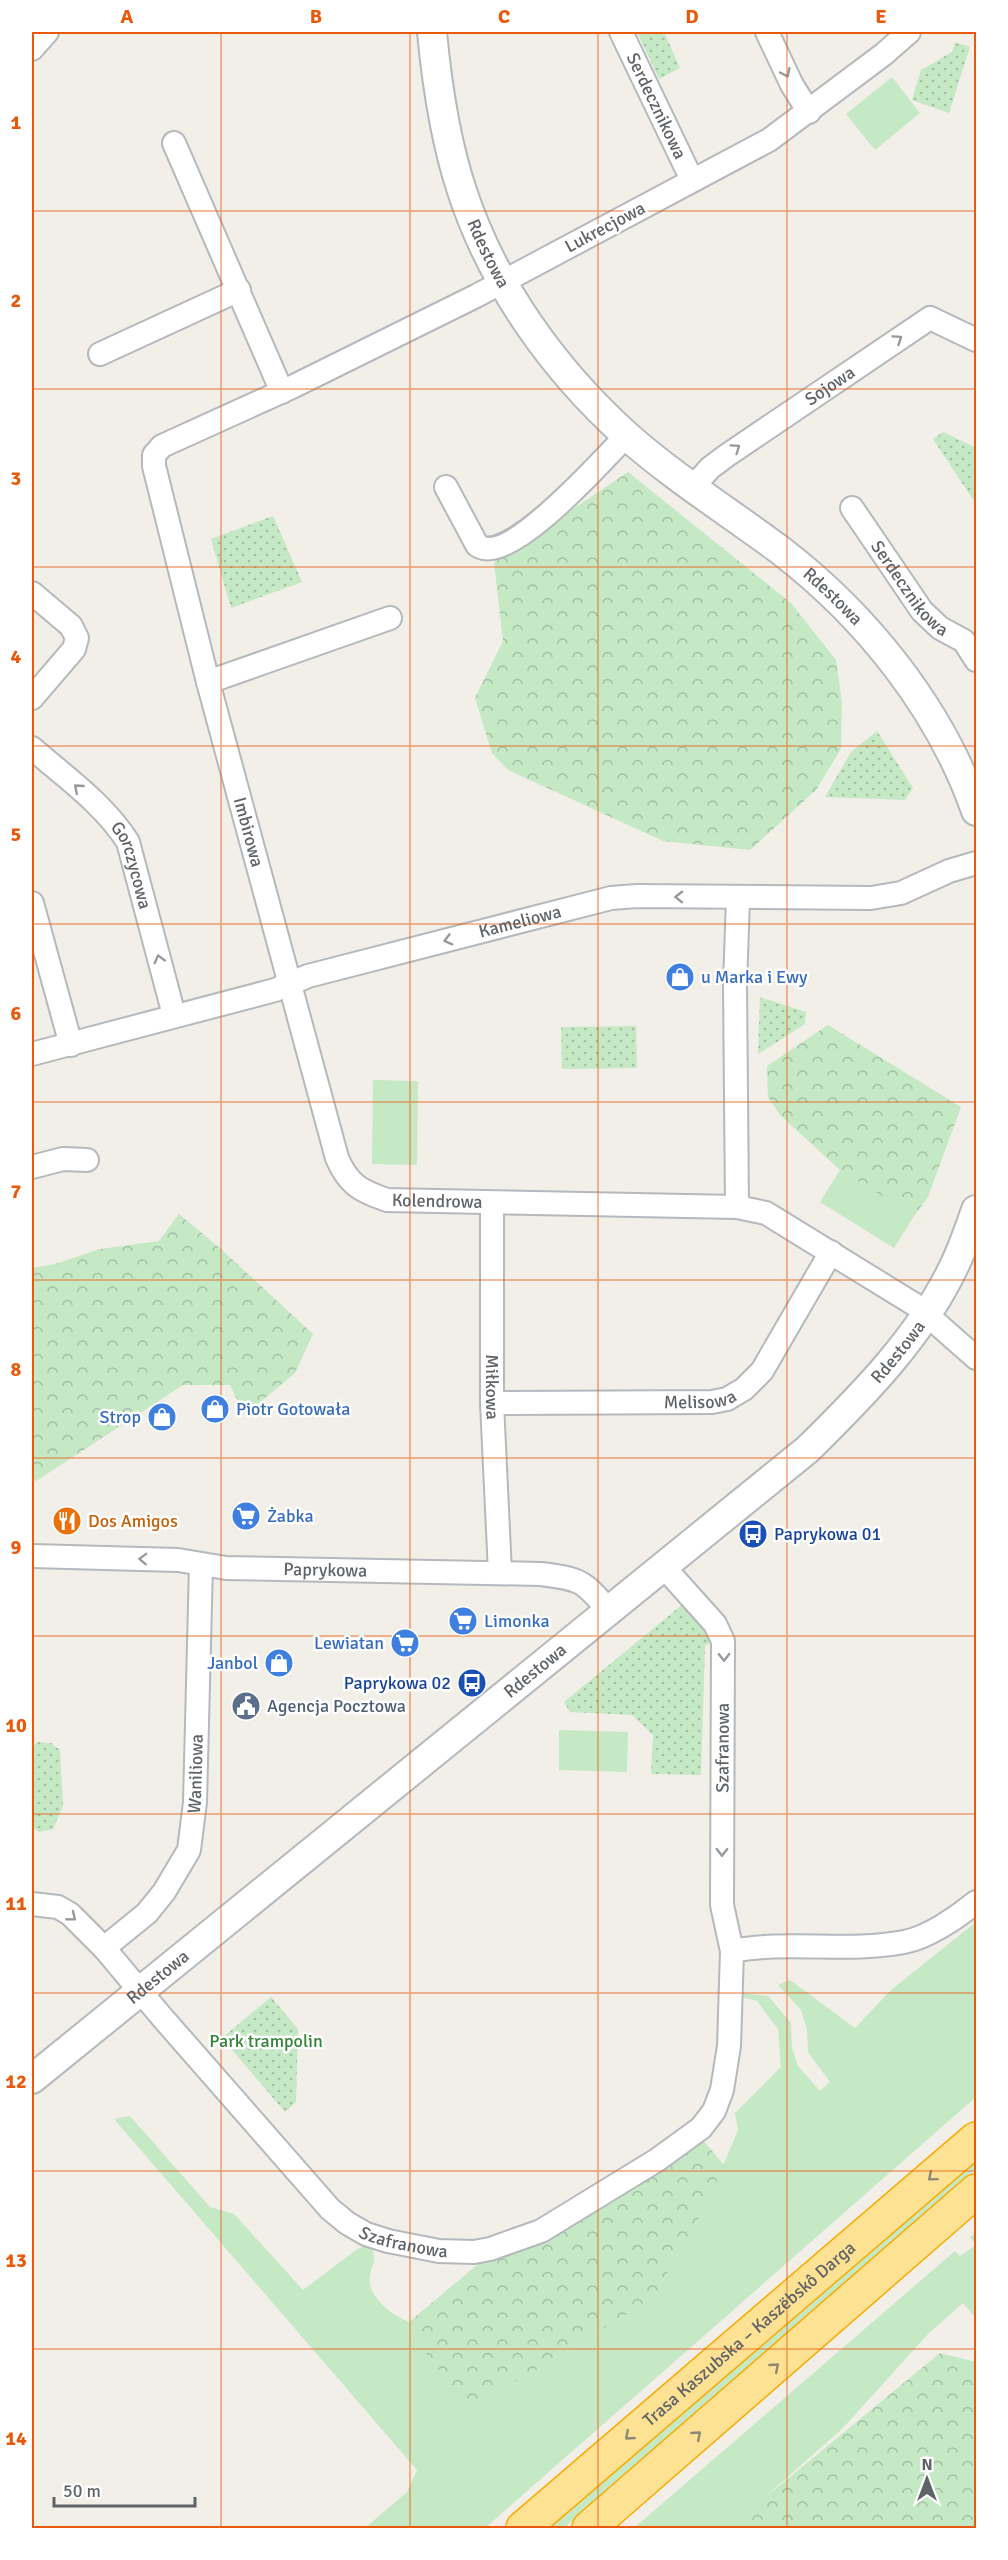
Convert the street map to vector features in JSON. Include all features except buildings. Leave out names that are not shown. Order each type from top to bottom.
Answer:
[{"type":"highway","name":"Trasa Kaszubska – Kaszëbskô Darga","points":[[523,2529],[976,2139]]},
{"type":"highway","points":[[589,2529],[976,2192]]},
{"type":"street","points":[[32,49],[47,32]]},
{"type":"street","name":"Rdestowa","points":[[432,32],[447,134],[462,190],[481,239],[502,280],[532,329],[573,382],[627,435],[824,587],[868,632],[900,670],[943,738],[976,811]]},
{"type":"street","name":"Serdecznikowa","points":[[621,32],[692,180]]},
{"type":"street","points":[[766,32],[792,85],[809,112]]},
{"type":"street","name":"Lukrecjowa","points":[[162,446],[282,392],[476,296],[502,280],[769,140],[809,112],[909,32]]},
{"type":"street","points":[[174,143],[282,392]]},
{"type":"street","points":[[100,354],[239,290]]},
{"type":"street","name":"Sojowa","points":[[693,488],[710,468],[734,450],[930,318],[976,340]]},
{"type":"street","points":[[446,487],[477,545],[491,549],[501,547],[525,534],[563,500],[627,435]]},
{"type":"street","name":"Imbirowa","points":[[162,446],[154,455],[154,466],[208,682],[291,984]]},
{"type":"street","name":"Serdecznikowa","points":[[852,508],[922,611],[940,628],[970,635],[976,660]]},
{"type":"street","points":[[32,593],[71,626],[77,638],[74,649],[32,698]]},
{"type":"street","points":[[208,682],[390,618]]},
{"type":"street","name":"Gorczycowa","points":[[32,748],[105,812],[117,824],[128,842],[174,1015]]},
{"type":"street","name":"Kameliowa","points":[[32,1054],[275,990],[308,976],[611,898],[637,896],[871,897],[901,893],[949,871],[976,863]]},
{"type":"street","points":[[737,1207],[735,985],[738,898]]},
{"type":"street","points":[[32,903],[71,1045]]},
{"type":"street","name":"Kolendrowa","points":[[291,984],[337,1158],[344,1175],[354,1186],[371,1195],[387,1200],[737,1207],[766,1213],[897,1292],[926,1313]]},
{"type":"street","points":[[32,1167],[63,1160],[87,1160]]},
{"type":"street","name":"Miłkowa","points":[[492,1203],[492,1403],[500,1573]]},
{"type":"street","name":"Rdestowa","points":[[32,2079],[808,1449],[881,1375],[926,1313],[956,1263],[976,1210]]},
{"type":"street","name":"Melisowa","points":[[492,1403],[712,1402],[726,1399],[744,1389],[762,1371],[831,1252]]},
{"type":"street","points":[[926,1313],[976,1358]]},
{"type":"street","name":"Paprykowa","points":[[32,1556],[178,1560],[226,1568],[500,1573],[573,1578],[587,1586],[608,1610]]},
{"type":"street","name":"Waniliowa","points":[[104,1948],[147,1913],[164,1892],[189,1850],[195,1802],[201,1565]]},
{"type":"street","name":"Szafranowa","points":[[32,1904],[58,1907],[70,1914],[104,1948],[330,2209],[347,2223],[366,2234],[388,2241],[439,2251],[474,2252],[490,2249],[541,2231],[657,2160],[701,2128],[714,2111],[726,2070],[732,1952],[722,1905],[723,1641],[715,1624],[663,1566]]},
{"type":"street","points":[[732,1952],[752,1947],[854,1946],[906,1942],[945,1925],[976,1902]]},
{"type":"green space","points":[[637,32],[664,32],[680,68],[659,79]]},
{"type":"green space","points":[[955,42],[970,47],[949,113],[912,100],[921,70],[952,52]]},
{"type":"green space","points":[[892,77],[920,113],[875,150],[846,114]]},
{"type":"green space","points":[[943,432],[976,448],[976,504],[933,439]]},
{"type":"green space","points":[[628,472],[791,603],[836,660],[842,703],[841,749],[816,790],[750,850],[663,841],[508,770],[492,753],[475,698],[503,641],[494,562]]},
{"type":"green space","points":[[273,516],[302,582],[231,608],[211,539]]},
{"type":"green space","points":[[877,731],[913,788],[905,800],[825,797],[851,752]]},
{"type":"green space","points":[[760,997],[806,1012],[805,1024],[758,1054]]},
{"type":"green space","points":[[828,1025],[961,1107],[928,1197],[914,1216],[840,1170],[780,1115],[768,1097],[767,1066]]},
{"type":"green space","points":[[636,1026],[637,1068],[562,1069],[561,1027]]},
{"type":"green space","points":[[373,1080],[418,1081],[417,1165],[372,1164]]},
{"type":"green space","points":[[840,1170],[914,1216],[894,1248],[820,1202]]},
{"type":"green space","points":[[179,1214],[222,1250],[313,1334],[295,1373],[245,1415],[230,1385],[183,1385],[36,1481],[32,1478],[32,1268],[55,1264],[100,1249],[159,1241]]},
{"type":"green space","points":[[683,1604],[715,1639],[705,1646],[701,1775],[651,1774],[653,1735],[632,1715],[570,1712],[564,1702]]},
{"type":"green space","points":[[559,1730],[628,1732],[627,1772],[559,1770]]},
{"type":"green space","points":[[38,1742],[51,1743],[60,1750],[63,1806],[53,1829],[39,1832],[32,1827],[32,1746]]},
{"type":"green space","points":[[976,1922],[976,2097],[485,2528],[365,2528],[407,2492],[417,2470],[114,2119],[130,2116],[210,2207],[234,2214],[303,2290],[356,2250],[364,2246],[372,2249],[374,2261],[370,2285],[377,2299],[382,2305],[409,2322],[418,2343],[477,2400],[531,2373],[653,2298],[708,2202],[738,2130],[735,2113],[781,2067],[778,2029],[757,2001],[738,1996],[739,1993],[768,1996],[791,2023],[792,2048],[798,2066],[820,2091],[830,2082],[808,2052],[807,2029],[801,2010],[778,1985],[790,1980],[855,2028],[891,1990]]},
{"type":"green space","name":"Park trampolin","points":[[271,1997],[298,2029],[296,2102],[285,2112],[222,2038]]},
{"type":"green space","points":[[702,2139],[724,2165],[708,2202],[653,2298],[531,2373],[477,2400],[475,2406],[464,2402],[418,2343],[409,2322],[483,2260],[530,2247],[620,2195]]},
{"type":"green space","points":[[976,2153],[976,2169],[564,2528],[546,2528]]},
{"type":"green space","points":[[976,2232],[976,2245],[970,2237]]},
{"type":"green space","points":[[976,2245],[976,2318],[963,2303],[929,2333],[842,2429],[746,2514],[743,2528],[634,2528],[955,2251],[960,2256]]},
{"type":"green space","points":[[940,2353],[976,2362],[976,2528],[743,2528],[745,2514]]},
{"type":"place","name":"u Marka i Ewy","points":[[680,977]]},
{"type":"place","name":"Piotr Gotowała","points":[[215,1409]]},
{"type":"place","name":"Strop","points":[[162,1417]]},
{"type":"place","name":"Żabka","points":[[246,1516]]},
{"type":"place","name":"Dos Amigos","points":[[67,1521]]},
{"type":"place","name":"Paprykowa 01","points":[[753,1534]]},
{"type":"place","name":"Limonka","points":[[463,1621]]},
{"type":"place","name":"Lewiatan","points":[[405,1643]]},
{"type":"place","name":"Janbol","points":[[279,1663]]},
{"type":"place","name":"Paprykowa 02","points":[[472,1683]]},
{"type":"place","name":"Agencja Pocztowa","points":[[246,1706]]}]
